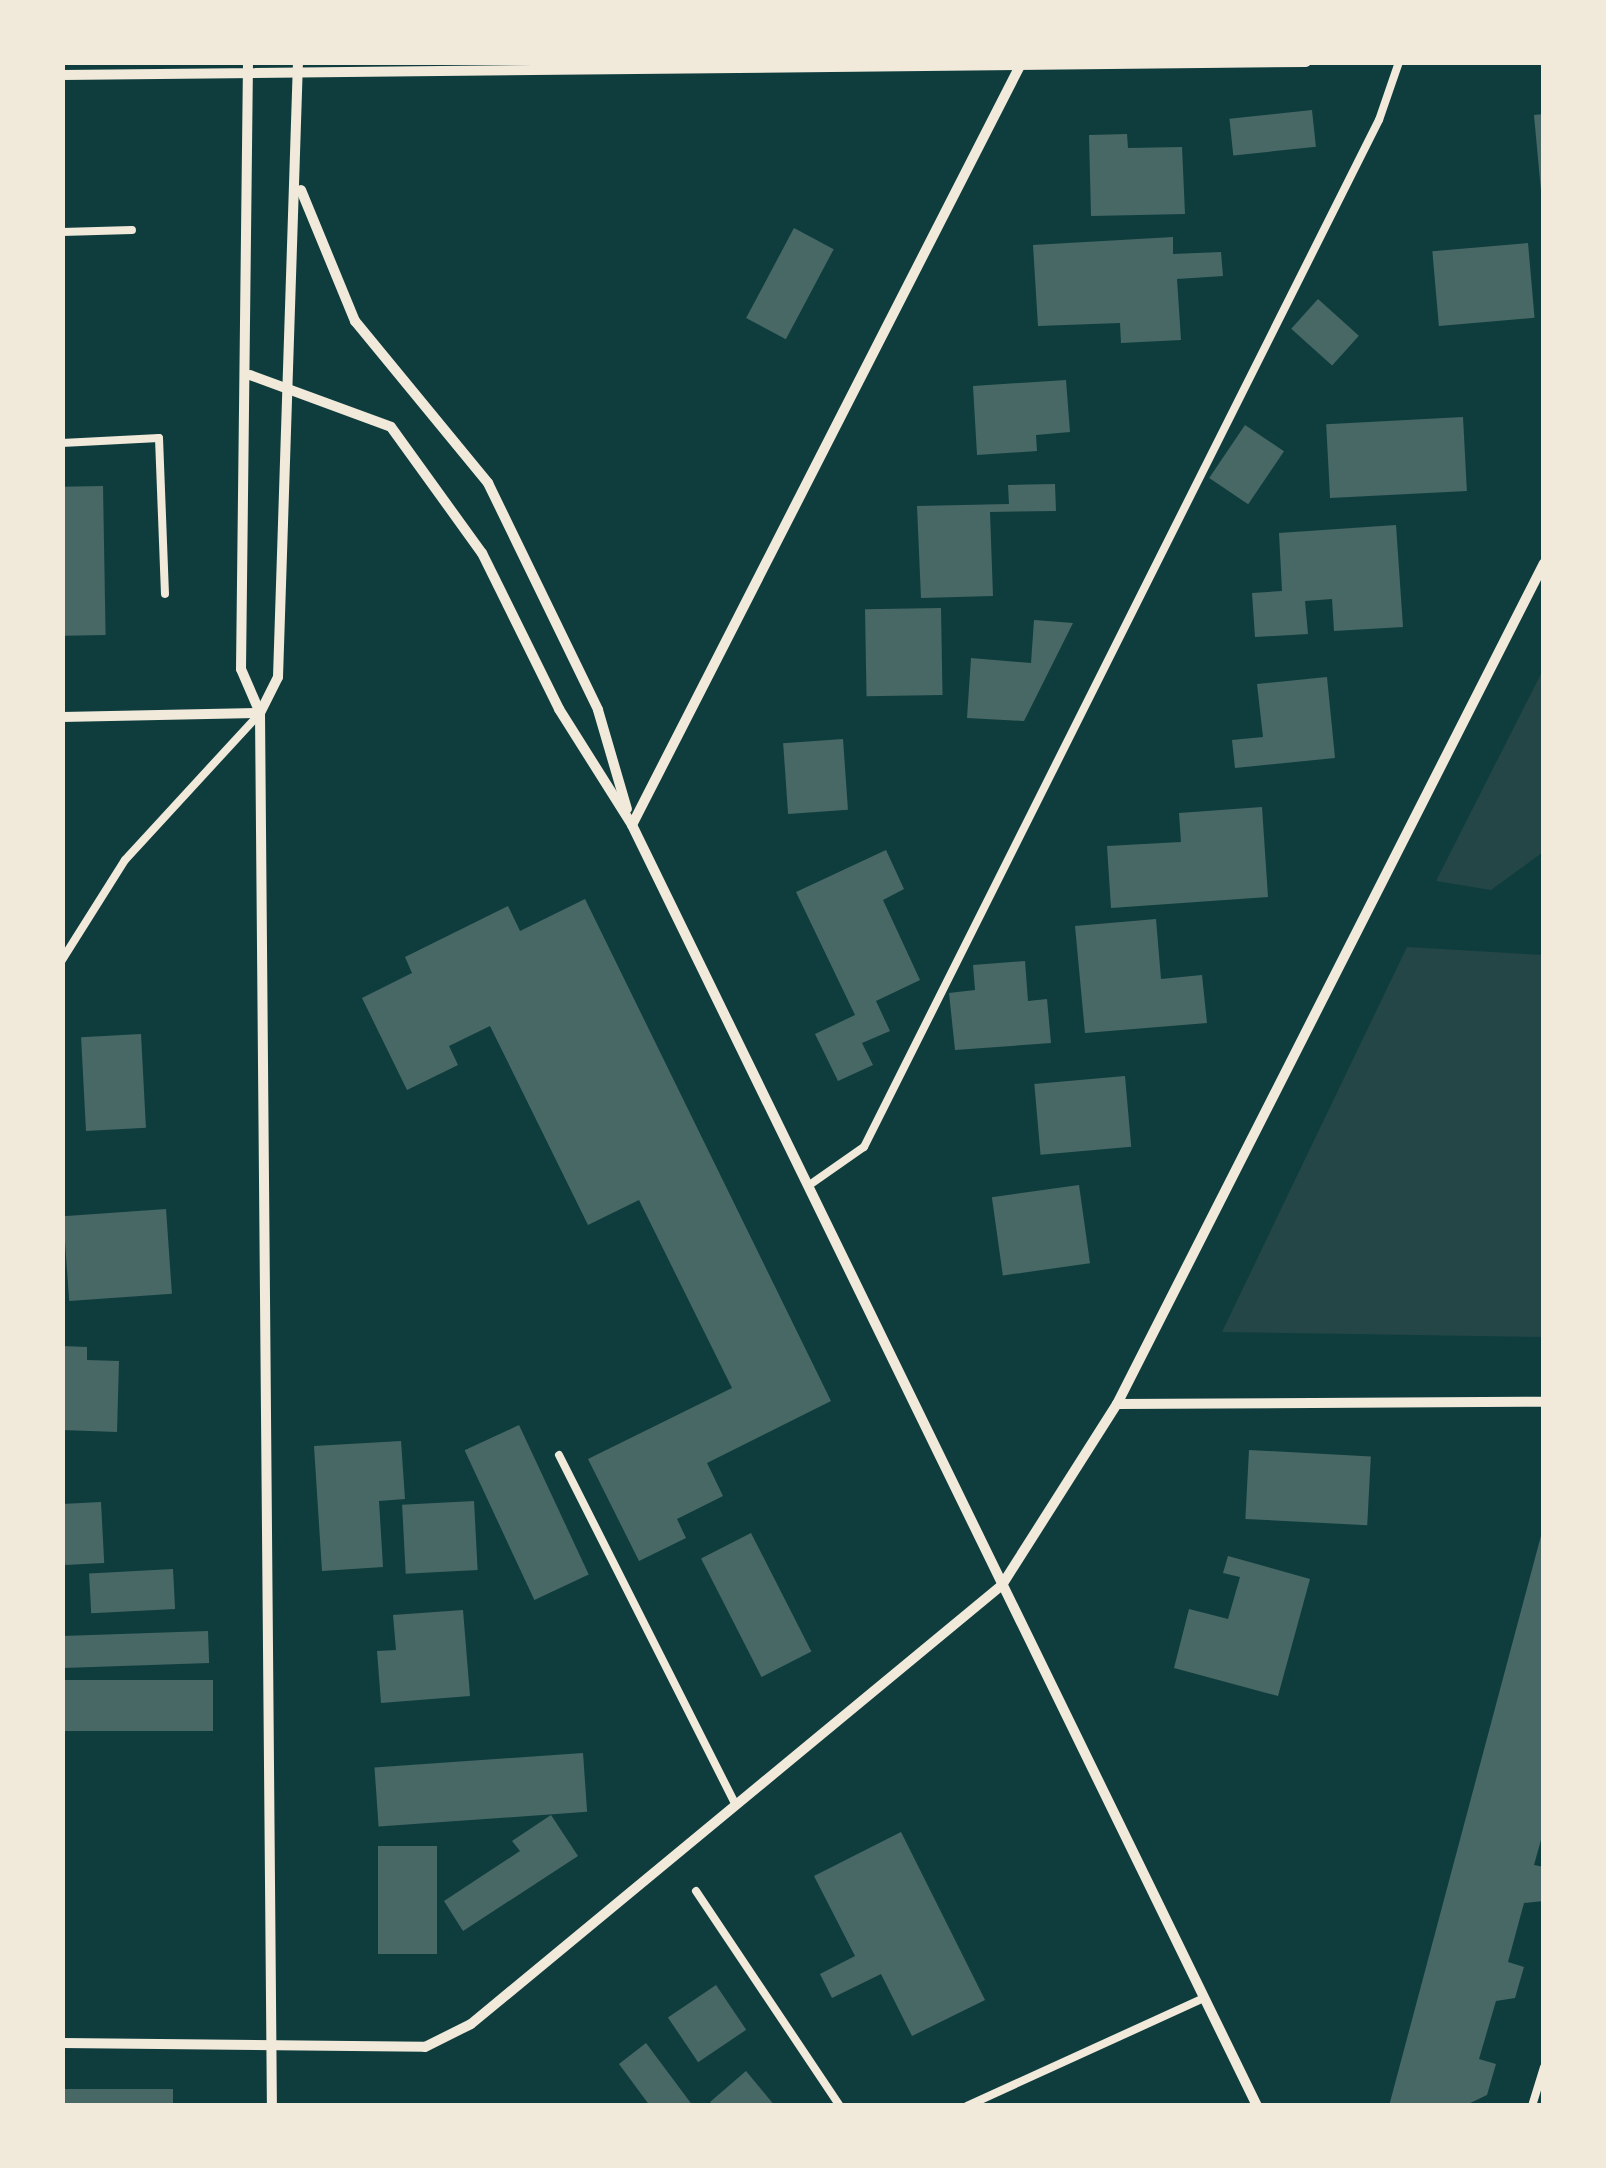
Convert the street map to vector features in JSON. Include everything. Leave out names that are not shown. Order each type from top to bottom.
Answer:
[{"type":"street","points":[[62,75],[248,68],[1306,62]]},
{"type":"street","points":[[632,825],[1021,64]]},
{"type":"street","points":[[248,68],[250,376],[241,669],[260,713],[272,2106]]},
{"type":"street","points":[[260,713],[278,677],[301,190],[298,68]]},
{"type":"street","points":[[301,190],[355,321],[488,483],[598,710],[632,825]]},
{"type":"street","points":[[250,376],[292,388],[391,427],[437,486],[632,825],[1256,2106]]},
{"type":"street","points":[[62,2043],[271,2042],[425,2047],[471,2024],[1002,1586],[1117,1404],[1544,562]]},
{"type":"street","points":[[62,717],[260,713]]},
{"type":"street","points":[[1117,1404],[1544,1402]]},
{"type":"lane","points":[[808,1186],[864,1147],[1379,120],[1399,62]]},
{"type":"lane","points":[[62,232],[132,230]]},
{"type":"lane","points":[[62,443],[159,438],[165,594]]},
{"type":"lane","points":[[62,960],[125,860],[260,713]]},
{"type":"lane","points":[[559,1454],[736,1805]]},
{"type":"lane","points":[[696,1891],[840,2106]]},
{"type":"lane","points":[[968,2106],[1204,1998]]},
{"type":"lane","points":[[1532,2106],[1544,2066]]},
{"type":"shaded area","points":[[1543,670],[1543,852],[1491,890],[1436,881]]},
{"type":"shaded area","points":[[1407,947],[1543,955],[1543,1337],[1222,1332]]},
{"type":"building","points":[[1312,110],[1316,147],[1233,155],[1229,119]]},
{"type":"building","points":[[1544,114],[1544,191],[1541,191],[1534,115]]},
{"type":"building","points":[[1127,134],[1128,148],[1182,147],[1185,214],[1091,216],[1089,135]]},
{"type":"building","points":[[794,228],[834,249],[786,339],[746,318]]},
{"type":"building","points":[[1173,237],[1173,254],[1221,252],[1223,276],[1177,279],[1181,340],[1121,343],[1120,323],[1038,326],[1033,245]]},
{"type":"building","points":[[1528,243],[1535,318],[1439,326],[1432,251]]},
{"type":"building","points":[[1318,299],[1359,336],[1332,366],[1291,329]]},
{"type":"building","points":[[1066,380],[1070,432],[1036,435],[1037,451],[977,455],[973,386]]},
{"type":"building","points":[[1463,417],[1467,491],[1330,498],[1326,424]]},
{"type":"building","points":[[1245,425],[1284,451],[1248,504],[1209,478]]},
{"type":"building","points":[[1055,484],[1056,511],[990,512],[993,596],[921,598],[917,506],[1009,504],[1008,485]]},
{"type":"building","points":[[103,486],[106,635],[65,636],[62,487]]},
{"type":"building","points":[[1396,525],[1403,627],[1334,631],[1332,599],[1305,601],[1308,634],[1255,637],[1252,593],[1282,591],[1279,533]]},
{"type":"building","points":[[941,608],[943,695],[867,696],[865,609]]},
{"type":"building","points":[[1034,620],[1073,623],[1024,721],[967,718],[971,658],[1031,663]]},
{"type":"building","points":[[1327,677],[1335,758],[1235,768],[1232,740],[1263,737],[1257,684]]},
{"type":"building","points":[[843,739],[848,810],[788,814],[783,743]]},
{"type":"building","points":[[1262,807],[1268,897],[1111,908],[1107,846],[1181,842],[1179,813]]},
{"type":"building","points":[[886,850],[904,889],[883,900],[920,980],[876,1001],[890,1031],[862,1043],[873,1065],[838,1081],[815,1034],[855,1015],[796,892]]},
{"type":"building","points":[[585,899],[831,1401],[707,1463],[723,1496],[677,1519],[686,1538],[639,1561],[588,1459],[732,1388],[639,1200],[588,1225],[490,1026],[449,1046],[458,1065],[407,1090],[362,998],[412,973],[405,957],[508,906],[520,931]]},
{"type":"building","points":[[1156,919],[1161,979],[1202,975],[1207,1023],[1085,1033],[1075,926]]},
{"type":"building","points":[[1025,961],[1028,1001],[1047,999],[1051,1043],[955,1050],[949,993],[975,990],[973,965]]},
{"type":"building","points":[[141,1034],[146,1128],[86,1131],[81,1037]]},
{"type":"building","points":[[1125,1076],[1131,1147],[1041,1155],[1034,1084]]},
{"type":"building","points":[[1079,1185],[1090,1263],[1003,1275],[992,1197]]},
{"type":"building","points":[[166,1209],[172,1294],[69,1301],[63,1216]]},
{"type":"building","points":[[62,1346],[87,1347],[87,1360],[119,1361],[117,1432],[62,1430]]},
{"type":"building","points":[[519,1425],[589,1575],[534,1600],[465,1450]]},
{"type":"building","points":[[401,1441],[405,1499],[379,1501],[383,1567],[322,1571],[314,1446]]},
{"type":"building","points":[[1249,1450],[1371,1456],[1367,1525],[1245,1519]]},
{"type":"building","points":[[474,1501],[478,1570],[406,1574],[402,1505]]},
{"type":"building","points":[[101,1502],[104,1563],[65,1565],[62,1504]]},
{"type":"building","points":[[1542,1532],[1544,1829],[1534,1865],[1544,1867],[1544,1901],[1524,1903],[1508,1962],[1524,1967],[1515,1998],[1496,2001],[1479,2059],[1496,2064],[1487,2095],[1464,2106],[1389,2106]]},
{"type":"building","points":[[751,1533],[811,1652],[761,1677],[701,1558]]},
{"type":"building","points":[[1228,1556],[1310,1579],[1278,1696],[1174,1668],[1189,1609],[1228,1619],[1240,1577],[1223,1573]]},
{"type":"building","points":[[173,1569],[175,1609],[91,1613],[89,1573]]},
{"type":"building","points":[[463,1610],[470,1696],[381,1703],[377,1651],[396,1650],[393,1615]]},
{"type":"building","points":[[208,1631],[209,1663],[63,1668],[62,1636]]},
{"type":"building","points":[[62,1680],[213,1680],[213,1731],[62,1731]]},
{"type":"building","points":[[583,1753],[587,1812],[379,1826],[375,1768]]},
{"type":"building","points":[[551,1815],[578,1856],[463,1931],[444,1901],[520,1851],[512,1841]]},
{"type":"building","points":[[901,1832],[985,2000],[912,2036],[881,1974],[832,1998],[820,1974],[855,1956],[814,1876]]},
{"type":"building","points":[[378,1846],[437,1846],[437,1954],[378,1954]]},
{"type":"building","points":[[716,1985],[746,2030],[698,2062],[668,2017]]},
{"type":"building","points":[[646,2043],[693,2106],[650,2106],[619,2064]]},
{"type":"building","points":[[746,2071],[775,2106],[714,2106],[710,2102]]},
{"type":"building","points":[[62,2089],[173,2089],[173,2106],[62,2106]]}]
